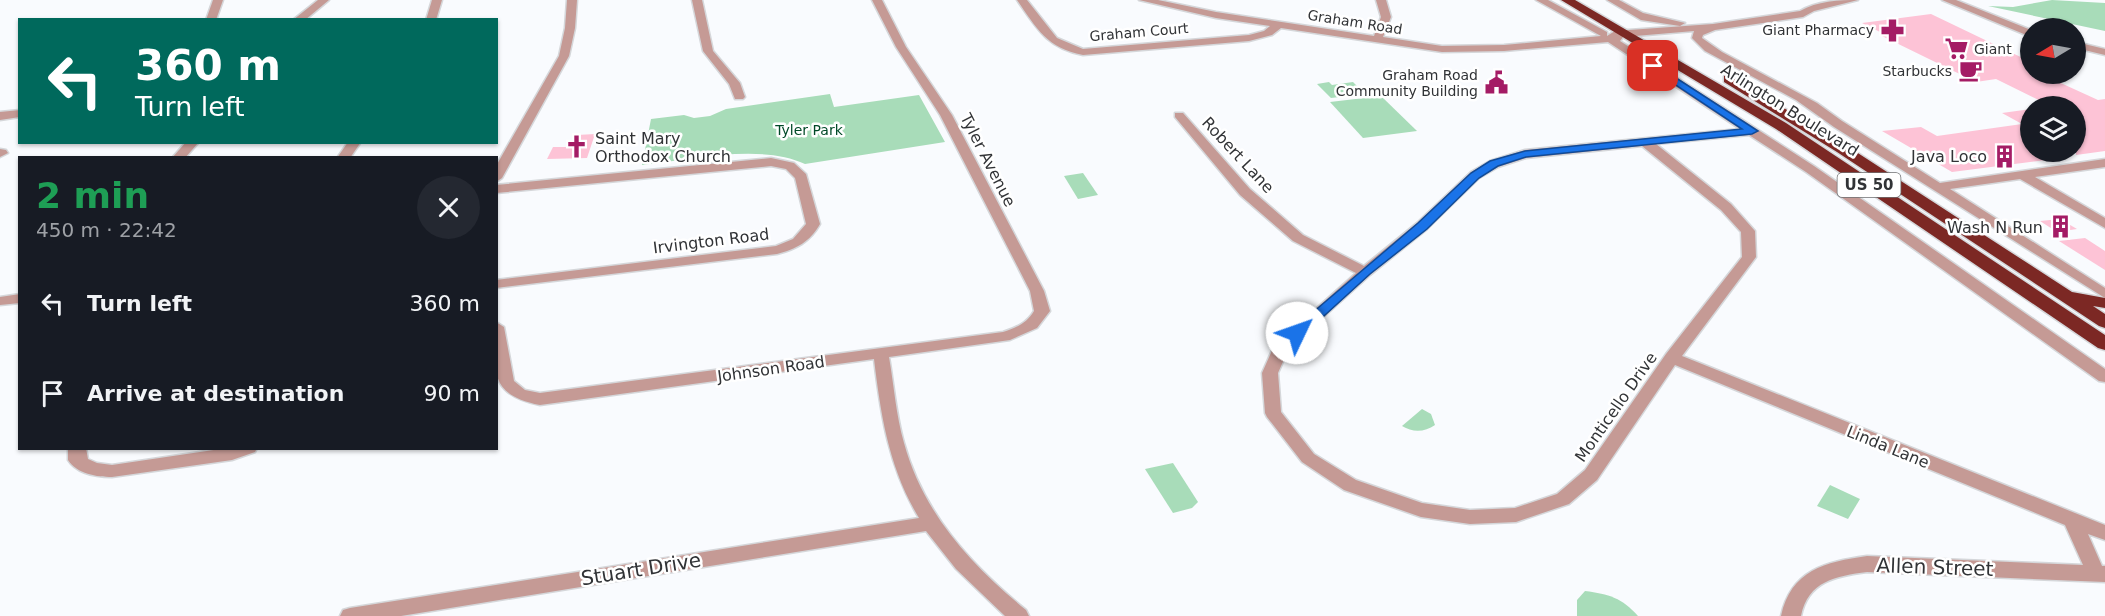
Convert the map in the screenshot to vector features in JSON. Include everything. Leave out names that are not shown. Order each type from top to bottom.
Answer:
[{"type":"highway","name":"Arlington Boulevard","points":[[1567,0],[1738,99],[2105,344]]},
{"type":"highway","name":"Arlington Boulevard","points":[[1587,0],[1648,32],[1833,143],[2105,322]]},
{"type":"highway","points":[[2059,292],[2105,303]]},
{"type":"street","points":[[213,18],[218,0]]},
{"type":"street","points":[[301,18],[324,0]]},
{"type":"street","points":[[432,18],[437,0]]},
{"type":"street","points":[[502,157],[564,56],[570,28],[572,0]]},
{"type":"street","points":[[697,0],[708,51],[734,83],[739,97]]},
{"type":"street","name":"Tyler Avenue","points":[[877,0],[901,47],[946,115],[1037,291],[1042,304],[1038,318],[1017,334]]},
{"type":"street","name":"Graham Court","points":[[1022,0],[1054,43],[1066,52],[1090,52],[1249,38],[1268,33],[1278,25]]},
{"type":"street","name":"Graham Road","points":[[1144,0],[1278,25],[1460,50],[1563,42],[1803,14],[1811,9],[1853,0]]},
{"type":"street","points":[[1377,40],[1386,17],[1381,0]]},
{"type":"street","points":[[1541,0],[1606,37],[1752,131],[2105,377]]},
{"type":"street","points":[[1612,0],[1666,30]]},
{"type":"street","points":[[1947,0],[2020,30]]},
{"type":"street","points":[[1638,15],[1705,25]]},
{"type":"street","points":[[1705,25],[1698,33],[1697,38],[1701,42],[1765,81],[1813,103],[1839,124],[2105,294]]},
{"type":"street","points":[[2086,47],[2105,52]]},
{"type":"street","points":[[0,116],[18,113]]},
{"type":"street","name":"Robert Lane","points":[[1179,115],[1245,192],[1298,238],[1365,272]]},
{"type":"street","name":"Monticello Drive","points":[[1645,142],[1726,207],[1748,231],[1749,257],[1672,358],[1591,475],[1563,499],[1516,514],[1470,517],[1421,510],[1350,485],[1308,458],[1273,413],[1270,373],[1282,346],[1365,272],[1422,226],[1475,175],[1494,164],[1525,154],[1752,131]]},
{"type":"street","points":[[180,156],[191,144]]},
{"type":"street","name":"Irvington Road","points":[[498,189],[771,162],[790,166],[801,177],[813,224],[804,237],[777,250],[498,284]]},
{"type":"street","points":[[1939,187],[2105,163]]},
{"type":"street","points":[[2024,176],[2105,224]]},
{"type":"street","points":[[0,301],[18,298]]},
{"type":"street","name":"Johnson Road","points":[[498,339],[505,380],[509,387],[525,396],[552,398],[1017,334]]},
{"type":"street","points":[[881,354],[898,454],[909,482],[932,523],[971,573],[1019,616]]},
{"type":"street","name":"Linda Lane","points":[[1672,358],[2074,523],[2105,533]]},
{"type":"street","points":[[77,450],[77,460],[86,466],[96,471],[112,471],[232,454],[243,450]]},
{"type":"street","name":"Stuart Drive","points":[[350,616],[932,523]]},
{"type":"street","points":[[2074,523],[2100,574]]},
{"type":"street","name":"Allen Street","points":[[1791,616],[1798,593],[1812,580],[1842,567],[1867,564],[2100,574]]},
{"type":"green space","points":[[2052,0],[2105,3],[2105,31],[2086,27],[2086,18],[2044,18],[1988,6],[2013,7]]},
{"type":"green space","points":[[1329,82],[1332,85],[1353,82],[1365,94],[1331,98],[1317,84]]},
{"type":"green space","name":"Tyler Park","points":[[830,94],[834,107],[919,95],[945,142],[805,164],[787,158],[746,154],[642,165],[651,119],[684,115],[694,118],[710,116],[726,109]]},
{"type":"green space","points":[[1381,96],[1417,131],[1363,138],[1330,102]]},
{"type":"green space","points":[[1083,173],[1098,195],[1078,199],[1064,176]]},
{"type":"green space","points":[[1422,409],[1431,414],[1435,425],[1419,431],[1402,426]]},
{"type":"green space","points":[[1173,463],[1198,502],[1192,508],[1173,513],[1145,469]]},
{"type":"green space","points":[[1830,485],[1860,499],[1848,519],[1817,506]]},
{"type":"green space","points":[[1585,591],[1615,598],[1638,616],[1577,616],[1577,600]]},
{"type":"building","name":"Giant","points":[[1931,14],[2020,57],[2020,84],[2063,84],[2098,100],[2105,99],[2105,151],[2086,154],[2086,96],[2031,96],[1996,79],[1976,82],[1882,36],[1888,36],[1862,23]]},
{"type":"building","points":[[2020,111],[2020,123],[2002,113]]},
{"type":"building","points":[[2020,124],[2020,162],[2030,162],[1952,172],[1882,131],[1921,127],[1937,136]]},
{"type":"building","name":"Saint Mary Orthodox Church","points":[[595,134],[587,158],[547,159],[553,147],[571,147],[577,135]]},
{"type":"building","name":"Wash N Run","points":[[2060,219],[2077,229],[2057,232],[2040,221]]},
{"type":"building","points":[[2085,238],[2105,251],[2105,270],[2059,241]]},
{"type":"place","name":"Giant Pharmacy","points":[[1892,30]]},
{"type":"place","name":"Giant","points":[[1956,49]]},
{"type":"place","name":"Starbucks","points":[[1970,71]]},
{"type":"place","name":"Graham Road Community Building","points":[[1496,83]]},
{"type":"place","name":"Saint Mary Orthodox Church","points":[[577,147]]},
{"type":"place","name":"Java Loco","points":[[2005,156]]},
{"type":"place","name":"Wash N Run","points":[[2061,227]]},
{"type":"route","points":[[1297,333],[1365,272],[1422,226],[1475,175],[1494,164],[1525,154],[1752,131],[1653,66]]}]
